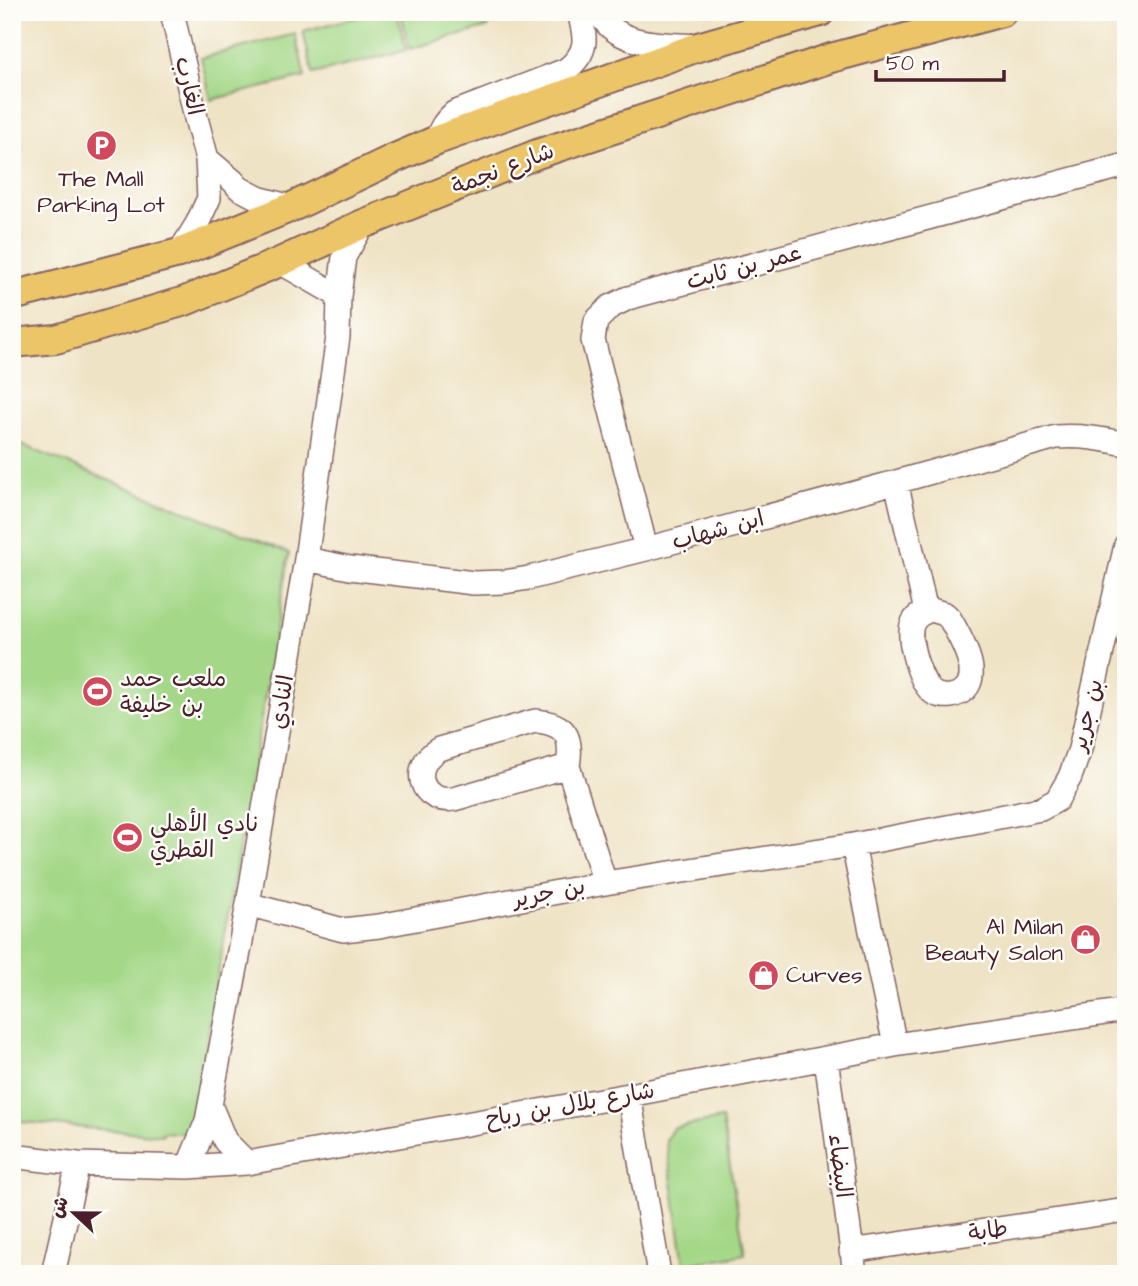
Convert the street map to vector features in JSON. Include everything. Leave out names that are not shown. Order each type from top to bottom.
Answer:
[{"type":"main road","points":[[13,297],[179,253],[292,207],[437,141],[698,47],[820,12]]},
{"type":"main road","name":"شارع نجمة","points":[[12,343],[56,339],[172,305],[537,154],[831,58],[1002,12]]},
{"type":"street","name":"الغارب","points":[[172,12],[207,159],[209,198],[179,253]]},
{"type":"street","points":[[437,141],[446,120],[454,113],[566,70],[576,62],[583,51],[585,38],[579,12]]},
{"type":"street","points":[[599,12],[609,27],[629,38],[698,47]]},
{"type":"street","points":[[207,159],[239,188],[258,198],[292,207]]},
{"type":"street","name":"عمر بن ثابت","points":[[646,549],[593,340],[596,321],[610,307],[628,298],[1126,166]]},
{"type":"street","name":"النادي","points":[[188,1167],[207,1121],[248,904],[306,559],[338,337],[344,257],[363,225]]},
{"type":"street","points":[[279,262],[339,296]]},
{"type":"street","name":"ابن شهاب","points":[[306,559],[350,568],[474,583],[504,582],[646,549],[1056,437],[1097,438],[1126,444]]},
{"type":"street","points":[[896,482],[926,611]]},
{"type":"street","name":"بن جرير","points":[[248,904],[343,930],[379,926],[605,883],[853,845],[1041,808],[1056,800],[1070,777],[1080,748],[1126,545]]},
{"type":"street","points":[[568,766],[445,800],[429,793],[421,778],[425,760],[439,749],[535,720],[556,725],[564,731],[568,742],[568,766],[605,883]]},
{"type":"street","points":[[853,845],[895,1045]]},
{"type":"street","name":"شارع بلال بن رباح","points":[[12,1156],[78,1164],[188,1167],[247,1163],[895,1045],[1126,1010]]},
{"type":"street","name":"البيضاء","points":[[826,1058],[853,1263]]},
{"type":"street","points":[[629,1095],[659,1274]]},
{"type":"street","points":[[210,1105],[225,1142],[247,1163]]},
{"type":"street","points":[[52,1274],[78,1164]]},
{"type":"street","name":"طابة","points":[[853,1263],[1126,1210]]},
{"type":"green space","points":[[376,12],[397,12],[406,50],[313,74],[303,31]]},
{"type":"green space","points":[[401,12],[485,12],[489,27],[409,49]]},
{"type":"green space","points":[[295,34],[305,77],[211,100],[201,58]]},
{"type":"green space","name":"نادي الأهلي القطري","points":[[12,441],[289,553],[191,1134],[163,1132],[162,1135],[12,1121]]},
{"type":"green space","points":[[722,1119],[745,1254],[684,1265],[666,1140],[673,1128]]},
{"type":"place","name":"The Mall Parking Lot","points":[[101,145]]},
{"type":"place","name":"ملعب حمد بن خليفة","points":[[97,692]]},
{"type":"place","name":"نادي الأهلي القطري","points":[[127,837]]},
{"type":"place","name":"Al Milan Beauty Salon","points":[[1086,940]]},
{"type":"place","name":"Curves","points":[[763,975]]}]
